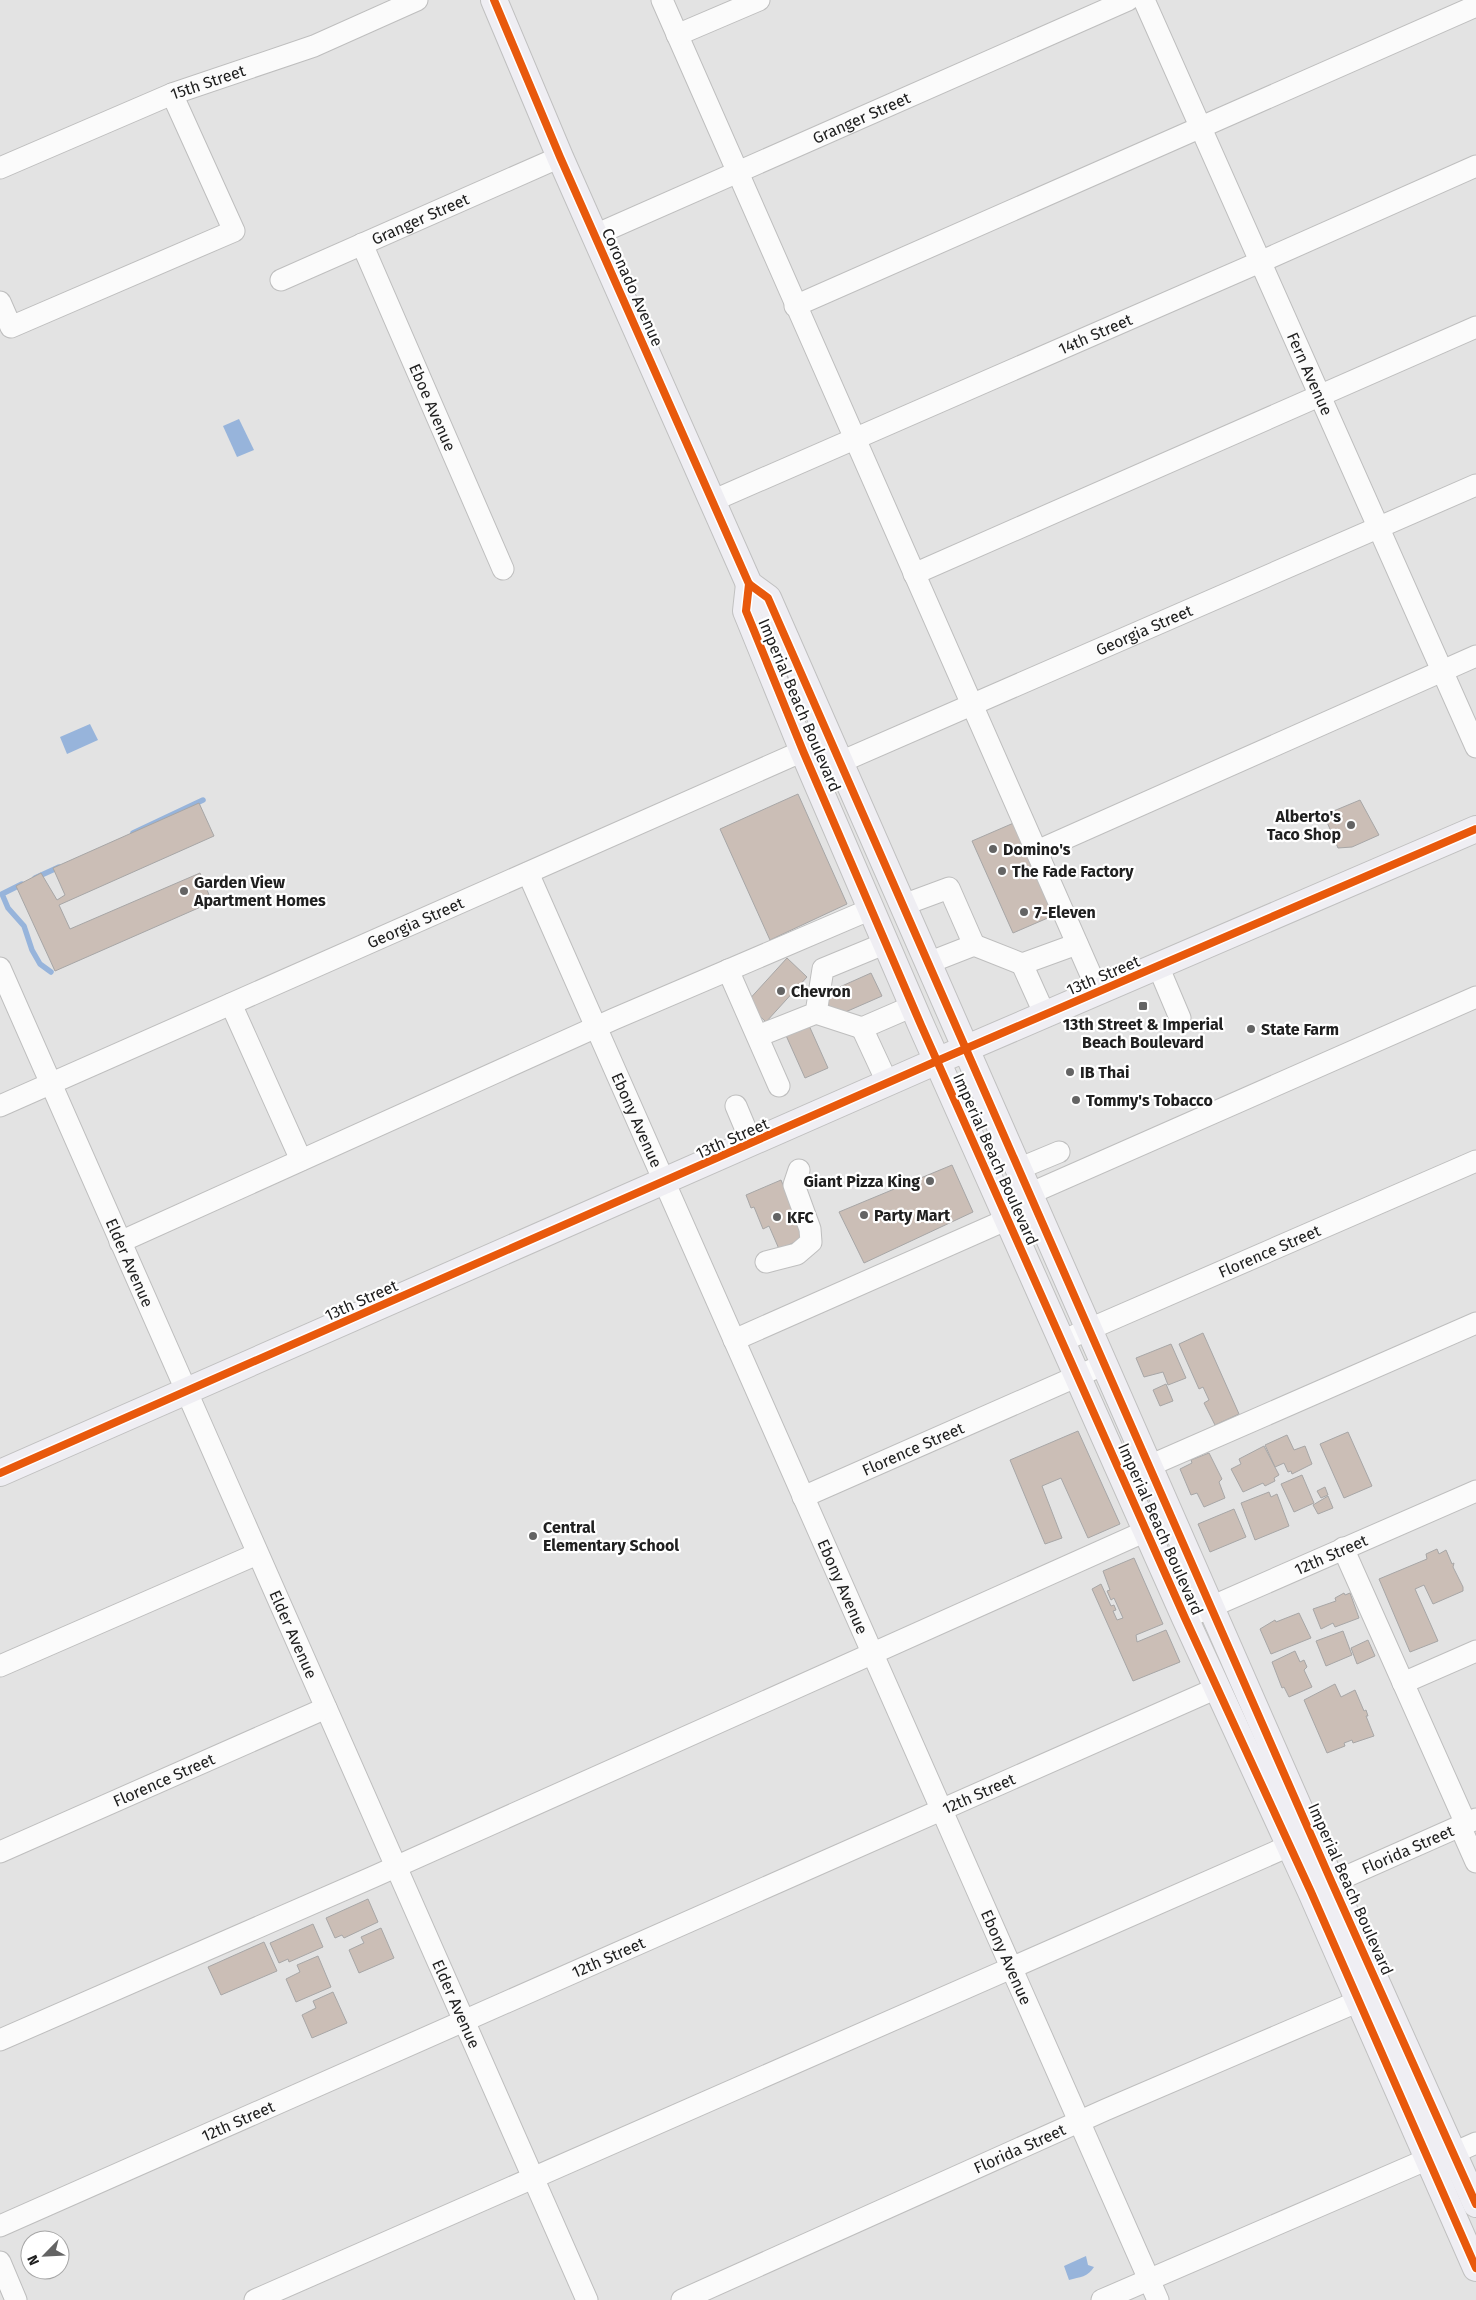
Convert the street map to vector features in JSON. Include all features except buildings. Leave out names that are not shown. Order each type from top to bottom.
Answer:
[{"type":"main road","name":"Coronado Avenue","points":[[494,0],[594,235],[750,584]]},
{"type":"main road","name":"Imperial Beach Boulevard","points":[[1476,2204],[1465,2148],[1322,1887],[1289,1846],[1146,1531],[913,1006],[808,763],[746,611],[750,584],[768,598],[1211,1606],[1322,1887],[1359,2001],[1476,2268]]},
{"type":"main road","name":"13th Street","points":[[0,1473],[1098,991],[1476,828]]},
{"type":"street","name":"15th Street","points":[[0,168],[172,94],[314,46],[417,0]]},
{"type":"street","points":[[662,0],[736,172],[1098,991]]},
{"type":"street","points":[[677,35],[759,0]]},
{"type":"street","name":"Granger Street","points":[[594,235],[1128,0]]},
{"type":"street","name":"Fern Avenue","points":[[1144,0],[1476,748]]},
{"type":"street","points":[[795,306],[1476,6]]},
{"type":"street","points":[[0,302],[12,327],[234,231],[172,94]]},
{"type":"street","name":"Granger Street","points":[[281,280],[560,157]]},
{"type":"street","name":"14th Street","points":[[712,500],[1476,166]]},
{"type":"street","name":"Eboe Avenue","points":[[362,244],[503,569]]},
{"type":"street","points":[[914,574],[1476,327]]},
{"type":"street","name":"Georgia Street","points":[[0,1106],[528,873],[808,763],[841,763],[1476,485]]},
{"type":"street","points":[[1037,851],[1476,656]]},
{"type":"street","name":"Georgia Street","points":[[808,763],[830,738]]},
{"type":"street","name":"Ebony Avenue","points":[[528,873],[1158,2300]]},
{"type":"street","points":[[903,905],[949,888],[974,946]]},
{"type":"street","points":[[120,1242],[596,1028],[872,909]]},
{"type":"street","points":[[816,1013],[823,969],[886,943]]},
{"type":"street","points":[[928,964],[974,946],[1022,964],[1077,944]]},
{"type":"street","points":[[1022,964],[1045,1015]]},
{"type":"street","points":[[1158,966],[1180,1018]]},
{"type":"street","name":"Elder Avenue","points":[[0,968],[587,2300]]},
{"type":"street","points":[[728,970],[779,1086]]},
{"type":"street","points":[[1029,1194],[1476,997]]},
{"type":"street","points":[[231,1004],[301,1160]]},
{"type":"street","points":[[758,1036],[816,1013],[862,1028],[913,1006]]},
{"type":"street","points":[[862,1028],[888,1084]]},
{"type":"street","points":[[736,1106],[752,1144]]},
{"type":"street","points":[[1018,1169],[1059,1152]]},
{"type":"street","name":"Florence Street","points":[[1062,1341],[1090,1331],[1476,1161]]},
{"type":"street","points":[[766,1262],[798,1254],[811,1242],[810,1229],[794,1185],[799,1170]]},
{"type":"street","points":[[734,1340],[1008,1219]]},
{"type":"street","points":[[1149,1466],[1476,1323]]},
{"type":"street","name":"Florence Street","points":[[803,1497],[1105,1364]]},
{"type":"street","name":"12th Street","points":[[1185,1618],[1476,1491]]},
{"type":"street","points":[[0,2040],[396,1866],[1146,1531]]},
{"type":"street","points":[[1343,1548],[1467,1823],[1476,1862]]},
{"type":"street","points":[[0,1666],[257,1554]]},
{"type":"street","points":[[1403,1683],[1476,1651]]},
{"type":"street","name":"12th Street","points":[[0,2226],[1217,1688]]},
{"type":"street","name":"Florence Street","points":[[0,1852],[326,1708]]},
{"type":"street","name":"Florida Street","points":[[1322,1887],[1467,1823]]},
{"type":"street","points":[[255,2300],[1289,1846]]},
{"type":"street","name":"Florida Street","points":[[682,2300],[1079,2122],[1359,2001]]},
{"type":"street","points":[[1102,2300],[1429,2161],[1465,2148]]},
{"type":"street","points":[[0,2262],[16,2300]]},
{"type":"water","points":[[239,419],[254,450],[237,457],[223,426]]},
{"type":"water","points":[[90,724],[98,740],[67,754],[60,737]]},
{"type":"water","points":[[1086,2256],[1088,2265],[1094,2267],[1092,2270],[1086,2275],[1069,2280],[1064,2266]]},
{"type":"waterway","points":[[133,833],[203,800]]},
{"type":"waterway","points":[[35,878],[59,867]]},
{"type":"waterway","points":[[22,884],[2,894],[8,908],[24,926],[32,950],[40,964],[51,972]]},
{"type":"cycle path","points":[[494,0],[560,157],[749,584],[768,598],[1332,1883],[1476,2204]]},
{"type":"cycle path","points":[[749,584],[746,611],[803,751],[921,1025],[1185,1618],[1311,1892],[1476,2268]]},
{"type":"cycle path","points":[[0,1473],[937,1061],[1476,829]]},
{"type":"place","name":"Alberto's Taco Shop","points":[[1351,825]]},
{"type":"place","name":"Domino's","points":[[993,849]]},
{"type":"place","name":"The Fade Factory","points":[[1002,871]]},
{"type":"place","name":"Garden View Apartment Homes","points":[[184,891]]},
{"type":"place","name":"7-Eleven","points":[[1024,912]]},
{"type":"place","name":"Chevron","points":[[781,991]]},
{"type":"place","name":"13th Street & Imperial Beach Boulevard","points":[[1143,1006]]},
{"type":"place","name":"State Farm","points":[[1251,1029]]},
{"type":"place","name":"IB Thai","points":[[1070,1072]]},
{"type":"place","name":"Tommy's Tobacco","points":[[1076,1100]]},
{"type":"place","name":"Giant Pizza King","points":[[930,1181]]},
{"type":"place","name":"Party Mart","points":[[864,1215]]},
{"type":"place","name":"KFC","points":[[777,1217]]},
{"type":"place","name":"Central Elementary School","points":[[533,1536]]}]
